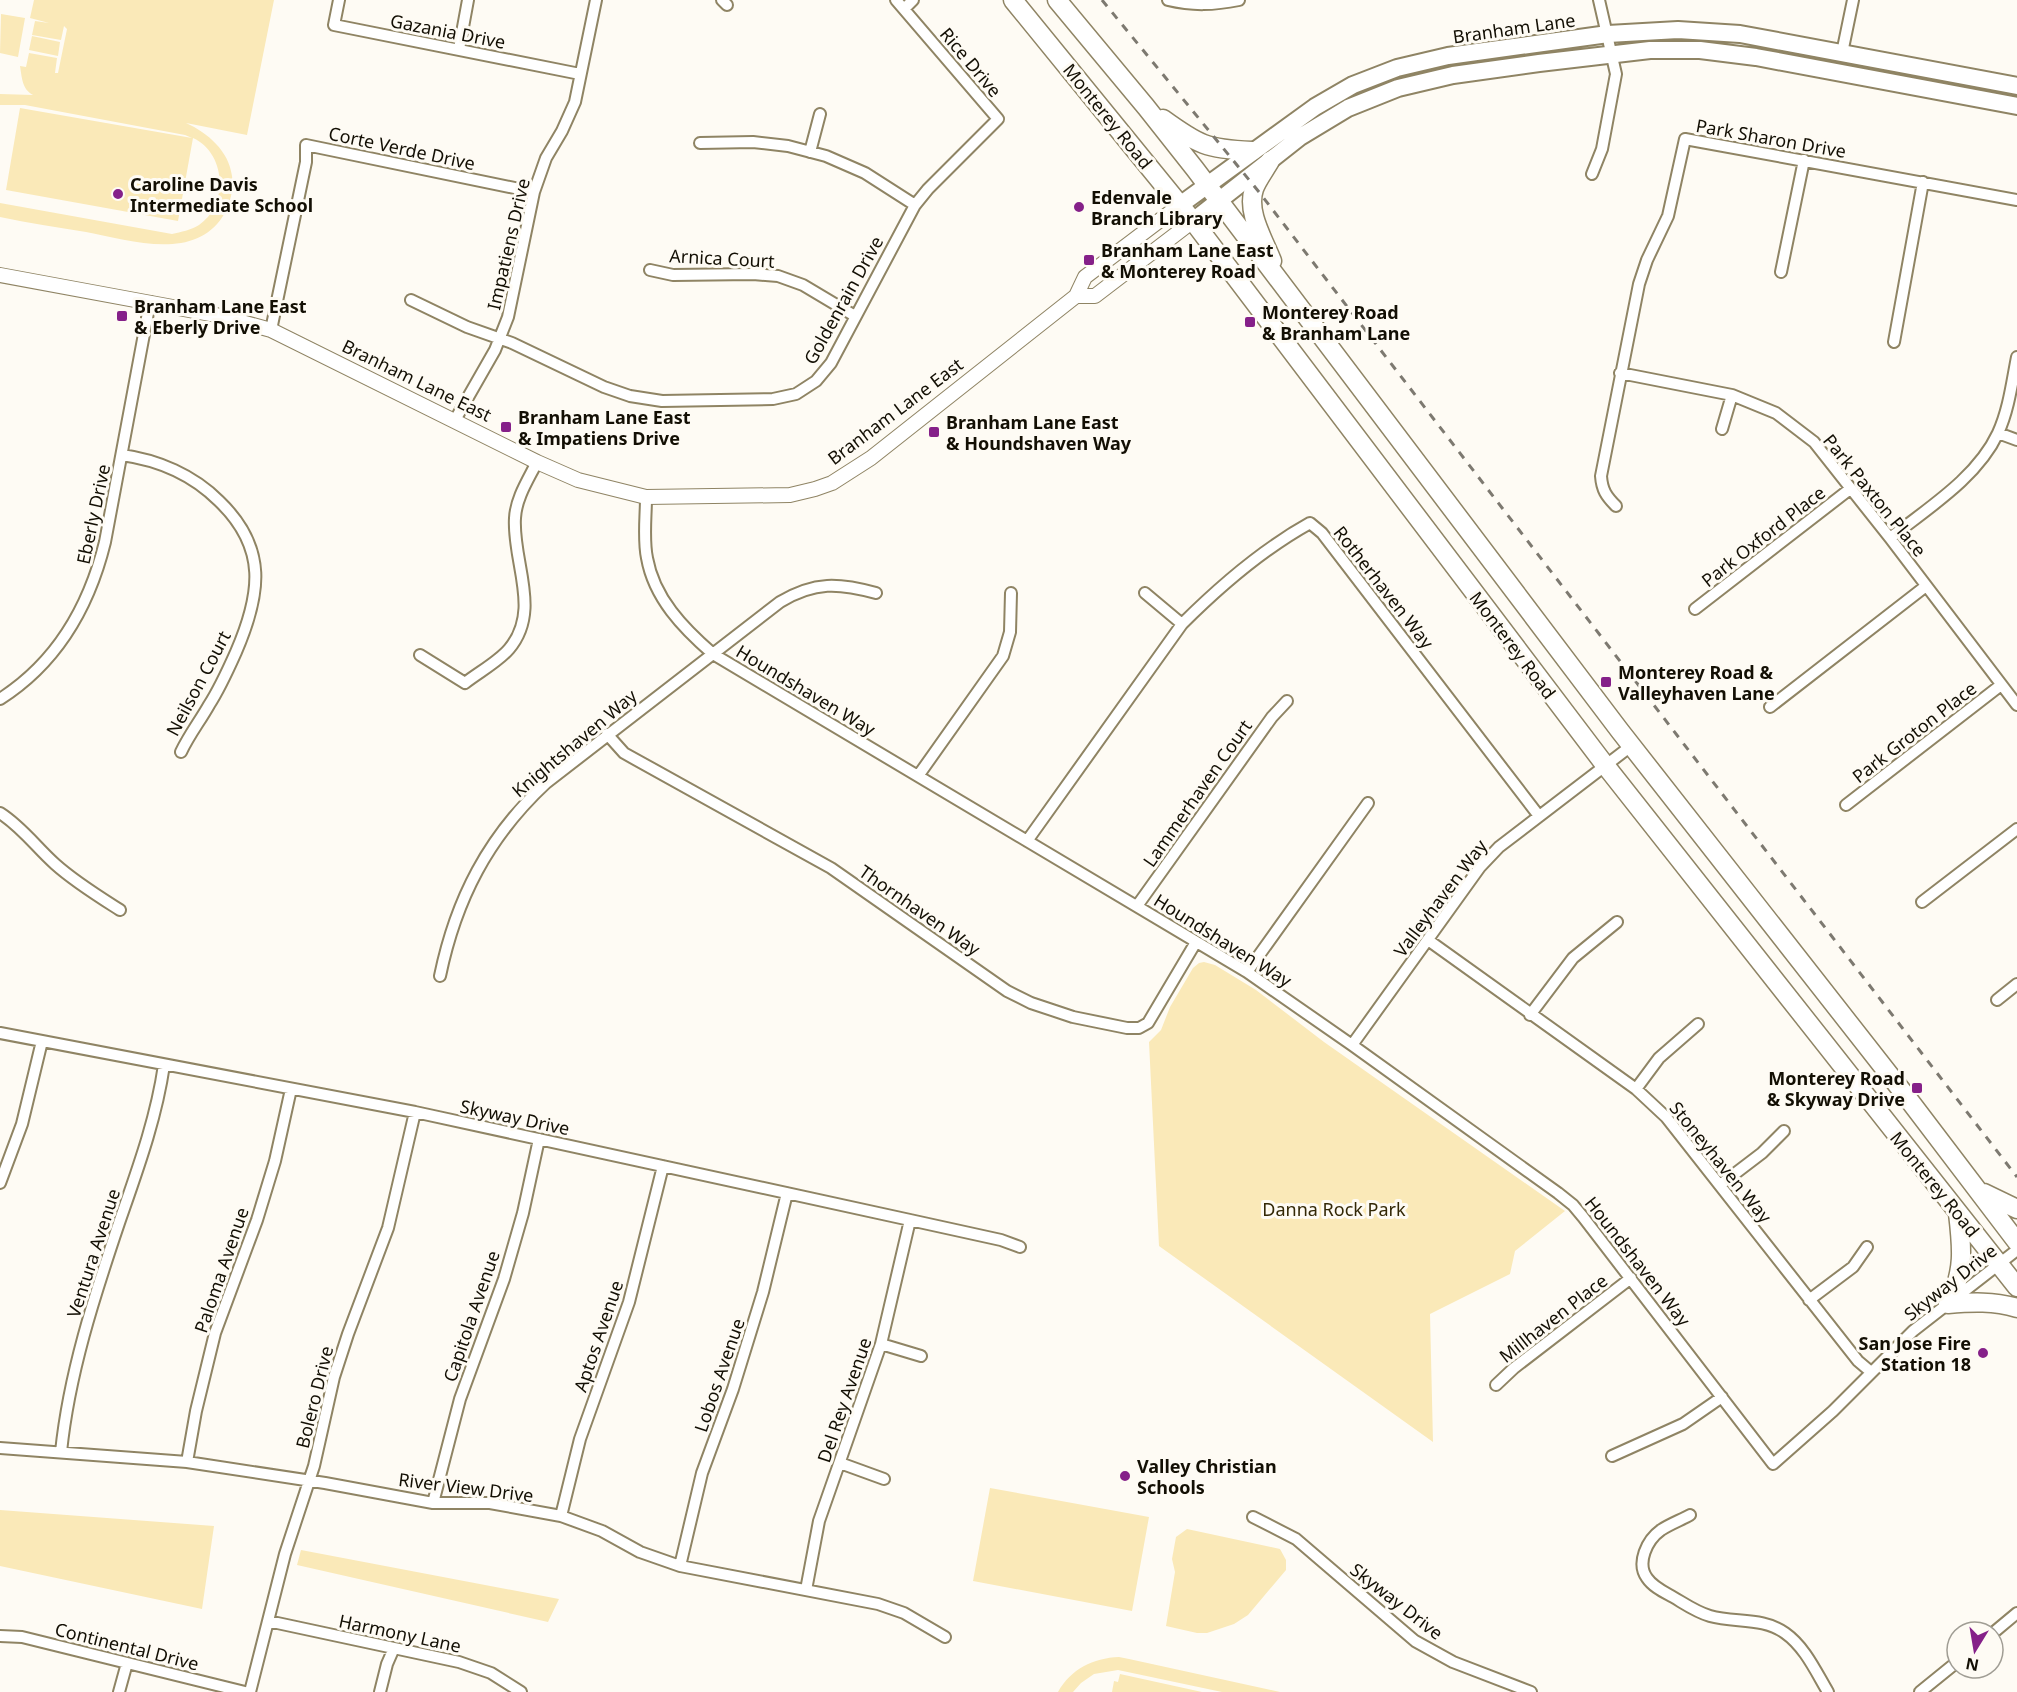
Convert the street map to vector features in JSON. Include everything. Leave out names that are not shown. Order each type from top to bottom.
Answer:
[{"type":"main road","name":"Monterey Road","points":[[1014,0],[1193,221],[1605,765],[2017,1287]]},
{"type":"main road","name":"Monterey Road","points":[[1057,0],[1207,185],[1631,746],[2017,1242]]},
{"type":"main road","name":"Branham Lane","points":[[1251,151],[1343,90],[1397,68],[1448,56],[1608,34],[1698,30],[1740,34],[2017,86]]},
{"type":"main road","points":[[1279,280],[1252,210],[1255,186],[1270,161],[1300,137],[1348,108],[1398,87],[1453,75],[1611,54],[1650,50],[1700,50],[1756,57],[2017,106]]},
{"type":"main road","points":[[1146,107],[1204,146],[1251,151]]},
{"type":"main road","name":"Branham Lane East","points":[[1180,205],[1251,151]]},
{"type":"main road","name":"Branham Lane East","points":[[1193,221],[1270,161]]},
{"type":"main road","points":[[1978,1190],[2017,1209]]},
{"type":"main road","points":[[1948,1304],[1957,1288],[1962,1256],[1958,1213]]},
{"type":"main road","points":[[1948,1304],[1981,1301],[2017,1308]]},
{"type":"street","name":"Gazania Drive","points":[[339,0],[334,25],[580,74]]},
{"type":"street","points":[[459,49],[468,0]]},
{"type":"street","name":"Impatiens Drive","points":[[455,420],[500,339],[508,317],[534,192],[546,158],[575,102],[596,0]]},
{"type":"street","points":[[900,4],[913,0]]},
{"type":"street","points":[[1168,0],[1190,5],[1239,0]]},
{"type":"street","points":[[1592,174],[1602,149],[1616,74],[1599,0]]},
{"type":"street","points":[[1842,53],[1853,0]]},
{"type":"street","name":"Rice Drive","points":[[900,4],[998,119]]},
{"type":"street","points":[[810,152],[820,114]]},
{"type":"street","name":"Goldenrain Drive","points":[[411,300],[466,327],[500,339],[604,387],[630,396],[662,401],[773,399],[796,394],[816,381],[831,363],[915,205],[998,119]]},
{"type":"street","name":"Park Sharon Drive","points":[[1616,506],[1605,496],[1601,476],[1620,373],[1639,284],[1647,260],[1668,216],[1685,139],[2017,200]]},
{"type":"street","points":[[700,143],[753,142],[788,146],[826,156],[865,173],[915,205]]},
{"type":"street","name":"Corte Verde Drive","points":[[271,330],[306,162],[306,145],[534,192]]},
{"type":"street","points":[[1781,272],[1804,160]]},
{"type":"street","points":[[1894,342],[1923,182]]},
{"type":"street","name":"Branham Lane East","points":[[0,275],[216,315],[271,330],[537,462],[578,480],[646,497],[790,495],[832,483],[871,458],[1076,296],[1085,277],[1180,205]]},
{"type":"street","name":"Branham Lane East","points":[[1076,296],[1095,296],[1193,221]]},
{"type":"street","name":"Arnica Court","points":[[650,270],[673,275],[778,276],[803,285],[855,316]]},
{"type":"street","name":"Eberly Drive","points":[[0,699],[48,659],[71,629],[89,596],[105,542],[150,302]]},
{"type":"street","points":[[1890,538],[1966,477],[1980,462],[1998,433],[2010,397],[2017,357]]},
{"type":"street","name":"Park Paxton Place","points":[[1620,373],[1732,395],[1776,412],[1814,442],[2017,705]]},
{"type":"street","points":[[1722,429],[1732,395]]},
{"type":"street","points":[[1998,433],[2017,440]]},
{"type":"street","name":"Neilson Court","points":[[122,454],[156,462],[187,477],[212,494],[233,514],[250,542],[256,562],[257,580],[253,605],[244,633],[211,703],[181,752]]},
{"type":"street","points":[[420,655],[465,683],[509,649],[519,632],[525,611],[525,592],[515,538],[514,516],[520,495],[537,462]]},
{"type":"street","name":"Park Oxford Place","points":[[1695,609],[1850,489]]},
{"type":"street","name":"Houndshaven Way","points":[[646,497],[647,557],[653,579],[666,604],[688,633],[713,654],[1247,972],[1573,1205],[1773,1464]]},
{"type":"street","name":"Rotherhaven Way","points":[[1027,841],[1182,624],[1212,594],[1265,553],[1310,523],[1322,533],[1377,603],[1539,816]]},
{"type":"street","name":"Knightshaven Way","points":[[440,976],[459,907],[479,864],[506,825],[526,801],[546,783],[607,734],[797,591],[824,585],[851,586],[876,593]]},
{"type":"street","points":[[1770,707],[1926,586]]},
{"type":"street","points":[[918,776],[1003,656],[1010,632],[1011,593]]},
{"type":"street","points":[[1145,593],[1182,624]]},
{"type":"street","name":"Park Groton Place","points":[[1846,805],[2001,685]]},
{"type":"street","name":"Lammerhaven Court","points":[[1137,906],[1272,717],[1287,701]]},
{"type":"street","name":"Thornhaven Way","points":[[607,734],[624,753],[831,868],[1007,991],[1032,1004],[1072,1017],[1127,1028],[1139,1028],[1148,1023],[1196,942]]},
{"type":"street","name":"Valleyhaven Way","points":[[1352,1045],[1480,867],[1499,847],[1631,746]]},
{"type":"street","points":[[1247,972],[1368,803]]},
{"type":"street","points":[[0,813],[17,824],[53,863],[76,882],[120,910]]},
{"type":"street","points":[[1922,902],[2017,829]]},
{"type":"street","points":[[1530,1015],[1573,958],[1617,922]]},
{"type":"street","name":"Stoneyhaven Way","points":[[1428,940],[1636,1089],[1666,1116],[1858,1362],[1871,1372]]},
{"type":"street","points":[[1997,1000],[2017,984]]},
{"type":"street","points":[[1636,1089],[1659,1058],[1698,1024]]},
{"type":"street","name":"Skyway Drive","points":[[0,1033],[415,1112],[1001,1240],[1020,1247]]},
{"type":"street","points":[[0,1183],[22,1124],[42,1041]]},
{"type":"street","name":"Ventura Avenue","points":[[61,1452],[77,1362],[94,1298],[151,1130],[164,1065]]},
{"type":"street","name":"Paloma Avenue","points":[[187,1462],[196,1411],[216,1333],[263,1201],[275,1161],[291,1089]]},
{"type":"street","name":"Bolero Drive","points":[[248,1692],[285,1554],[309,1480],[341,1355],[388,1228],[415,1112]]},
{"type":"street","points":[[1720,1185],[1762,1153],[1784,1131]]},
{"type":"street","name":"Capitola Avenue","points":[[433,1503],[460,1399],[504,1279],[523,1213],[539,1139]]},
{"type":"street","name":"Aptos Avenue","points":[[561,1516],[580,1439],[629,1302],[663,1166]]},
{"type":"street","name":"Lobos Avenue","points":[[680,1566],[702,1473],[733,1389],[764,1292],[787,1193]]},
{"type":"street","name":"Del Rey Avenue","points":[[806,1590],[819,1521],[881,1344],[910,1220]]},
{"type":"street","points":[[1809,1300],[1853,1267],[1867,1248]]},
{"type":"street","name":"Skyway Drive","points":[[1773,1464],[1833,1411],[1913,1331],[2017,1250]]},
{"type":"street","name":"Millhaven Place","points":[[1496,1385],[1514,1368],[1631,1278]]},
{"type":"street","points":[[881,1344],[921,1356]]},
{"type":"street","points":[[1612,1456],[1683,1424],[1722,1397]]},
{"type":"street","name":"River View Drive","points":[[0,1448],[187,1462],[309,1480],[433,1503],[490,1503],[561,1516],[602,1530],[640,1552],[680,1566],[878,1604],[904,1613],[945,1637]]},
{"type":"street","points":[[840,1463],[884,1479]]},
{"type":"street","points":[[1690,1515],[1661,1530],[1653,1538],[1644,1552],[1643,1564],[1646,1576],[1656,1587],[1699,1612],[1713,1617],[1764,1622],[1784,1632],[1800,1645],[1828,1692]]},
{"type":"street","name":"Skyway Drive","points":[[1254,1517],[1296,1539],[1415,1641],[1453,1662],[1531,1692]]},
{"type":"street","points":[[2005,1623],[2017,1613]]},
{"type":"street","name":"Harmony Lane","points":[[268,1622],[459,1662],[491,1673],[521,1692]]},
{"type":"street","name":"Continental Drive","points":[[0,1636],[22,1637],[248,1692]]},
{"type":"street","points":[[380,1692],[387,1664],[394,1648]]},
{"type":"street","points":[[119,1692],[127,1663]]},
{"type":"street","points":[[1920,1692],[1945,1672]]},
{"type":"green space","name":"Caroline Davis Intermediate School","points":[[34,0],[274,0],[247,135],[186,123],[202,132],[216,144],[230,167],[232,192],[229,202],[223,216],[211,230],[195,239],[178,243],[141,243],[0,217],[0,203],[172,234],[199,225],[209,216],[219,192],[220,179],[212,155],[204,145],[193,138],[178,221],[6,190],[20,108],[192,138],[25,105],[0,105],[0,94],[33,95],[25,86],[20,66],[26,67],[29,53],[57,58],[55,73],[58,73],[67,29],[64,26],[61,40],[32,35],[35,21],[49,23],[30,18]]},
{"type":"green space","points":[[1,14],[25,18],[18,57],[0,53]]},
{"type":"green space","points":[[32,36],[60,42],[58,56],[29,50]]},
{"type":"green space","name":"Danna Rock Park","points":[[1204,962],[1215,965],[1256,990],[1324,1042],[1565,1211],[1515,1251],[1510,1274],[1430,1314],[1433,1442],[1159,1246],[1149,1042],[1161,1030],[1170,1007],[1193,968]]},
{"type":"green space","points":[[990,1488],[1149,1517],[1132,1611],[973,1581]]},
{"type":"green space","points":[[0,1510],[214,1526],[202,1609],[0,1566]]},
{"type":"green space","points":[[1187,1529],[1280,1549],[1286,1560],[1286,1570],[1248,1615],[1234,1624],[1207,1633],[1166,1626],[1175,1572],[1172,1559],[1176,1537]]},
{"type":"green space","points":[[301,1550],[559,1599],[548,1622],[297,1565]]},
{"type":"green space","points":[[1119,1657],[1280,1692],[1222,1692],[1118,1670],[1094,1674],[1073,1692],[1058,1692],[1069,1677],[1084,1666],[1092,1662]]},
{"type":"green space","points":[[1120,1674],[1202,1692],[1112,1692],[1114,1681],[1118,1682]]},
{"type":"railway","points":[[1102,0],[1259,192],[2017,1177]]},
{"type":"place","name":"Caroline Davis Intermediate School","points":[[118,194]]},
{"type":"place","name":"Edenvale Branch Library","points":[[1079,207]]},
{"type":"place","name":"Branham Lane East & Monterey Road","points":[[1089,260]]},
{"type":"place","name":"Branham Lane East & Eberly Drive","points":[[122,316]]},
{"type":"place","name":"Monterey Road & Branham Lane","points":[[1250,322]]},
{"type":"place","name":"Branham Lane East & Impatiens Drive","points":[[506,427]]},
{"type":"place","name":"Branham Lane East & Houndshaven Way","points":[[934,432]]},
{"type":"place","name":"Monterey Road & Valleyhaven Lane","points":[[1606,682]]},
{"type":"place","name":"Monterey Road & Skyway Drive","points":[[1917,1088]]},
{"type":"place","name":"San Jose Fire Station 18","points":[[1983,1353]]},
{"type":"place","name":"Valley Christian Schools","points":[[1125,1476]]}]
